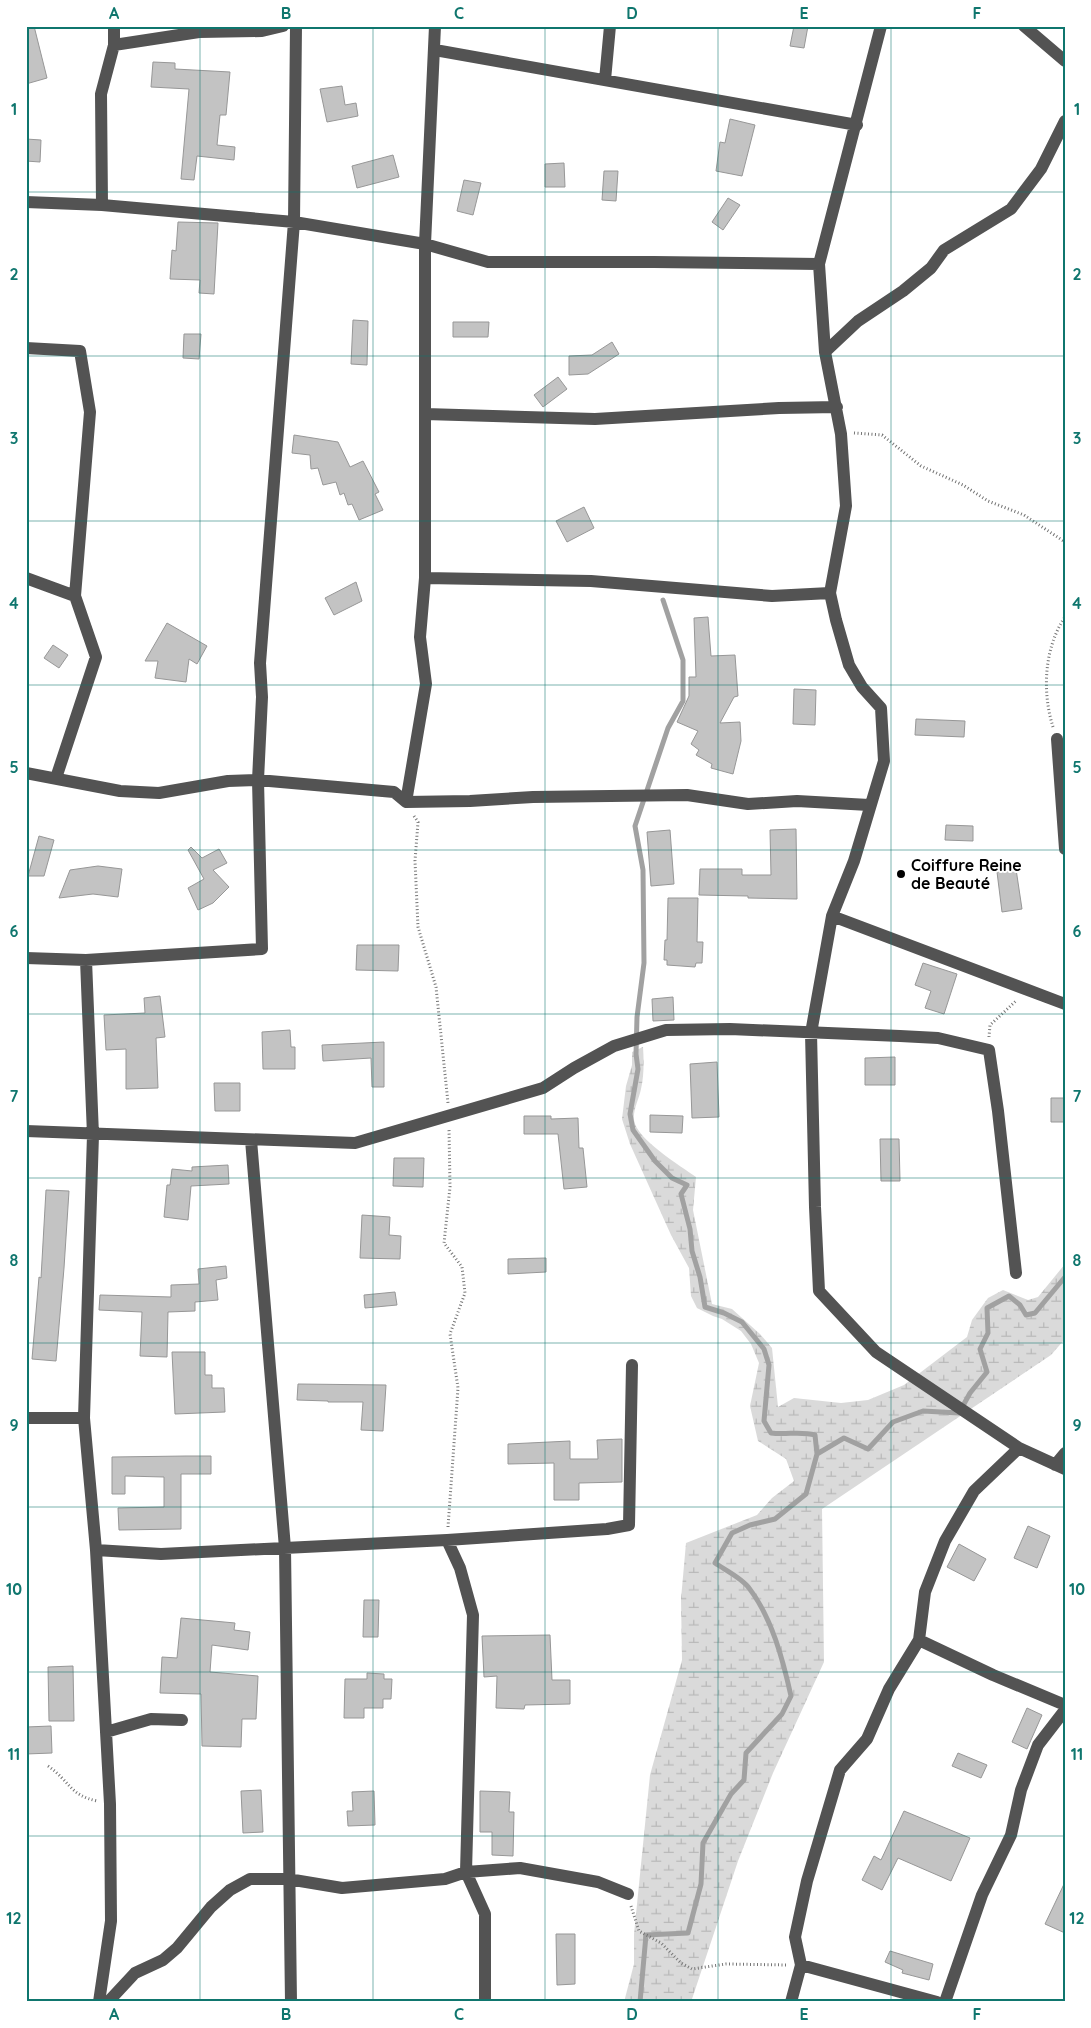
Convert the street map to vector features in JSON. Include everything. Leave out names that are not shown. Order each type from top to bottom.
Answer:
[{"type":"street","points":[[102,205],[101,94],[114,45],[114,26]]},
{"type":"street","points":[[114,45],[199,32],[262,31],[283,26]]},
{"type":"street","points":[[26,958],[86,960],[262,949],[258,780],[262,697],[260,663],[294,222],[296,26]]},
{"type":"street","points":[[406,802],[426,684],[420,637],[425,578],[425,244],[435,26]]},
{"type":"street","points":[[605,80],[610,26]]},
{"type":"street","points":[[881,26],[857,125],[819,264],[825,352],[841,434],[846,506],[830,594],[849,666],[862,687],[881,708],[884,761],[854,861],[832,916],[811,1033],[818,1291],[876,1352],[1020,1448],[1060,1467],[1065,1453]]},
{"type":"street","points":[[1024,26],[1065,61]]},
{"type":"street","points":[[435,50],[857,125]]},
{"type":"street","points":[[825,352],[858,321],[903,291],[931,268],[944,250],[1010,209],[1040,168],[1065,121]]},
{"type":"street","points":[[26,202],[102,205],[294,222],[425,244],[488,262],[819,264]]},
{"type":"street","points":[[26,348],[80,351],[90,412],[75,596],[96,657],[56,778]]},
{"type":"street","points":[[425,414],[594,418],[779,408],[837,407]]},
{"type":"street","points":[[26,578],[75,596]]},
{"type":"street","points":[[425,578],[591,581],[772,596],[830,594]]},
{"type":"street","points":[[1057,739],[1065,849]]},
{"type":"street","points":[[26,773],[120,791],[159,794],[228,781],[258,780],[394,792],[406,802],[470,801],[533,797],[687,795],[748,804],[796,801],[870,805]]},
{"type":"street","points":[[832,916],[1065,1004]]},
{"type":"street","points":[[86,960],[93,1135],[84,1418],[96,1550],[110,1804],[111,1921],[100,2002]]},
{"type":"street","points":[[26,1131],[93,1135],[355,1143],[543,1088],[614,1046],[666,1030],[730,1029],[938,1038],[989,1050],[998,1111],[1016,1273]]},
{"type":"street","points":[[251,1140],[286,1548],[288,1879],[291,2002]]},
{"type":"street","points":[[96,1550],[161,1554],[447,1540],[607,1529],[629,1525],[632,1364]]},
{"type":"street","points":[[26,1418],[84,1418]]},
{"type":"street","points":[[791,2002],[801,1965],[795,1937],[807,1881],[840,1770],[867,1739],[889,1689],[919,1640],[925,1592],[945,1541],[974,1491],[1020,1448]]},
{"type":"street","points":[[447,1540],[460,1568],[473,1615],[466,1872],[485,1914],[485,2002]]},
{"type":"street","points":[[919,1640],[993,1675],[1065,1705]]},
{"type":"street","points":[[945,2002],[982,1896],[1011,1835],[1021,1790],[1038,1745],[1065,1710]]},
{"type":"street","points":[[106,1732],[151,1719],[182,1720]]},
{"type":"street","points":[[108,2002],[135,1973],[163,1960],[177,1948],[211,1908],[230,1890],[250,1880],[288,1879],[342,1888],[445,1879],[466,1872],[520,1868],[598,1882],[628,1894]]},
{"type":"street","points":[[801,1965],[937,2002]]},
{"type":"path","points":[[841,434],[860,432],[882,435],[921,466],[963,485],[988,502],[1024,516],[1065,542]]},
{"type":"path","points":[[1057,739],[1045,695],[1052,644],[1065,617]]},
{"type":"path","points":[[406,802],[418,822],[415,861],[418,927],[436,987],[449,1115],[450,1187],[444,1243],[462,1267],[466,1293],[450,1334],[458,1388],[447,1540]]},
{"type":"path","points":[[989,1050],[990,1025],[1028,990]]},
{"type":"path","points":[[48,1766],[59,1773],[76,1794],[110,1804]]},
{"type":"path","points":[[628,1894],[639,1931],[661,1943],[681,1963],[692,1969],[726,1964],[801,1965]]},
{"type":"green space","points":[[643,1047],[643,1079],[635,1108],[634,1120],[642,1135],[660,1152],[696,1177],[693,1210],[712,1304],[732,1309],[760,1334],[772,1348],[778,1407],[794,1398],[841,1403],[868,1400],[904,1385],[967,1337],[972,1320],[988,1298],[1003,1290],[1028,1300],[1038,1297],[1065,1264],[1065,1339],[1051,1355],[822,1509],[824,1662],[773,1773],[738,1861],[691,2002],[624,2002],[634,1964],[634,1934],[650,1775],[682,1660],[681,1599],[686,1543],[757,1515],[772,1498],[794,1481],[786,1459],[758,1441],[750,1406],[759,1363],[751,1344],[741,1331],[722,1319],[697,1308],[691,1296],[689,1268],[671,1235],[630,1144],[622,1119],[626,1086],[632,1065],[632,1052]]},
{"type":"building","points":[[26,26],[34,26],[47,78],[26,84]]},
{"type":"building","points":[[794,26],[808,26],[804,48],[790,46]]},
{"type":"building","points":[[153,62],[175,63],[175,69],[230,72],[226,115],[220,115],[217,145],[235,147],[234,160],[197,156],[194,180],[181,179],[189,89],[151,87]]},
{"type":"building","points":[[342,86],[345,105],[356,103],[358,116],[327,122],[320,89]]},
{"type":"building","points":[[730,119],[755,125],[742,176],[716,171],[720,142],[725,143]]},
{"type":"building","points":[[26,139],[41,140],[40,162],[26,161]]},
{"type":"building","points":[[393,155],[399,177],[357,188],[352,166]]},
{"type":"building","points":[[564,163],[565,187],[545,187],[545,164]]},
{"type":"building","points":[[604,171],[618,171],[616,201],[602,200]]},
{"type":"building","points":[[464,180],[481,183],[473,215],[457,211]]},
{"type":"building","points":[[728,198],[740,205],[723,230],[712,222]]},
{"type":"building","points":[[178,222],[218,223],[214,294],[199,293],[200,280],[170,279],[172,250],[176,251]]},
{"type":"building","points":[[353,320],[368,321],[367,365],[351,364]]},
{"type":"building","points":[[453,322],[489,322],[488,337],[453,337]]},
{"type":"building","points":[[184,334],[201,334],[199,359],[183,358]]},
{"type":"building","points":[[612,342],[619,354],[588,374],[569,375],[569,356],[592,355]]},
{"type":"building","points":[[558,377],[567,389],[543,407],[534,395]]},
{"type":"building","points":[[294,435],[338,442],[350,467],[363,461],[379,492],[375,494],[383,510],[359,520],[352,504],[348,505],[344,493],[340,495],[336,482],[323,485],[318,468],[311,469],[310,455],[292,453]]},
{"type":"building","points":[[584,507],[594,528],[567,542],[556,521]]},
{"type":"building","points":[[356,582],[362,601],[334,615],[325,598]]},
{"type":"building","points":[[708,617],[711,656],[735,655],[738,696],[734,697],[720,723],[740,722],[741,741],[733,774],[711,768],[712,764],[696,755],[699,750],[691,744],[698,731],[677,722],[689,696],[689,677],[696,677],[694,618]]},
{"type":"building","points":[[167,623],[207,646],[197,664],[189,659],[186,682],[155,678],[158,661],[145,661]]},
{"type":"building","points":[[53,645],[68,655],[59,668],[44,658]]},
{"type":"building","points":[[794,689],[816,690],[815,725],[793,724]]},
{"type":"building","points":[[916,719],[965,721],[964,737],[915,735]]},
{"type":"building","points":[[946,825],[973,826],[973,841],[945,840]]},
{"type":"building","points":[[796,829],[797,899],[699,895],[700,869],[742,869],[742,875],[771,875],[770,830]]},
{"type":"building","points":[[670,830],[674,884],[651,886],[647,832]]},
{"type":"building","points":[[39,836],[54,840],[44,876],[28,876]]},
{"type":"building","points":[[191,847],[202,858],[219,849],[227,863],[213,870],[229,887],[213,903],[198,910],[188,888],[204,879],[188,850]]},
{"type":"building","points":[[98,866],[122,869],[118,897],[93,894],[59,898],[70,870]]},
{"type":"building","points":[[1016,869],[1022,909],[1002,912],[997,872]]},
{"type":"building","points":[[668,898],[698,898],[697,942],[703,942],[702,963],[696,963],[695,967],[667,965],[667,960],[664,960],[665,940],[667,940]]},
{"type":"building","points":[[357,945],[399,945],[398,971],[356,970]]},
{"type":"building","points":[[923,963],[957,974],[944,1014],[925,1008],[931,991],[915,985]]},
{"type":"building","points":[[160,996],[165,1037],[156,1038],[158,1088],[126,1089],[126,1049],[106,1050],[104,1015],[145,1013],[144,998]]},
{"type":"building","points":[[673,997],[674,1020],[653,1021],[652,999]]},
{"type":"building","points":[[290,1030],[291,1047],[295,1047],[295,1069],[263,1069],[262,1032]]},
{"type":"building","points":[[384,1042],[384,1087],[372,1087],[371,1058],[323,1061],[322,1045]]},
{"type":"building","points":[[895,1057],[895,1085],[865,1085],[865,1058]]},
{"type":"building","points":[[717,1062],[719,1117],[692,1118],[690,1064]]},
{"type":"building","points":[[214,1083],[240,1083],[240,1111],[215,1111]]},
{"type":"building","points":[[1051,1098],[1065,1098],[1065,1122],[1051,1122]]},
{"type":"building","points":[[650,1115],[683,1116],[682,1133],[650,1132]]},
{"type":"building","points":[[524,1116],[551,1116],[551,1119],[578,1118],[579,1148],[583,1148],[587,1187],[564,1189],[558,1134],[524,1134]]},
{"type":"building","points":[[880,1139],[899,1139],[900,1181],[881,1181]]},
{"type":"building","points":[[394,1158],[424,1158],[423,1187],[393,1186]]},
{"type":"building","points":[[228,1165],[229,1184],[191,1186],[188,1220],[164,1217],[167,1185],[170,1185],[172,1169],[192,1171],[192,1167]]},
{"type":"building","points":[[46,1190],[69,1191],[56,1361],[32,1359],[39,1277],[41,1278]]},
{"type":"building","points":[[362,1215],[390,1217],[389,1235],[401,1236],[400,1259],[360,1258]]},
{"type":"building","points":[[546,1258],[546,1272],[508,1274],[508,1259]]},
{"type":"building","points":[[226,1266],[227,1278],[216,1280],[218,1300],[195,1302],[195,1311],[168,1312],[167,1357],[140,1356],[142,1312],[99,1310],[100,1295],[171,1297],[171,1285],[199,1284],[198,1269]]},
{"type":"building","points":[[395,1292],[397,1305],[365,1308],[364,1295]]},
{"type":"building","points":[[172,1352],[205,1352],[205,1375],[212,1375],[212,1388],[224,1388],[225,1412],[175,1414]]},
{"type":"building","points":[[298,1384],[386,1385],[383,1431],[361,1430],[363,1402],[297,1400]]},
{"type":"building","points":[[622,1439],[622,1482],[579,1483],[579,1500],[554,1500],[554,1463],[508,1464],[508,1444],[570,1441],[570,1459],[598,1459],[597,1440]]},
{"type":"building","points":[[211,1456],[211,1474],[181,1474],[181,1529],[119,1530],[118,1508],[164,1507],[164,1477],[125,1476],[125,1494],[112,1494],[112,1457]]},
{"type":"building","points":[[1028,1526],[1050,1536],[1037,1568],[1014,1558]]},
{"type":"building","points":[[959,1544],[986,1559],[974,1581],[947,1567]]},
{"type":"building","points":[[364,1600],[379,1600],[378,1637],[363,1637]]},
{"type":"building","points":[[181,1618],[235,1623],[234,1630],[250,1632],[248,1650],[212,1645],[210,1672],[258,1676],[256,1719],[242,1719],[241,1747],[202,1746],[201,1694],[160,1693],[162,1657],[177,1658]]},
{"type":"building","points":[[550,1635],[552,1680],[570,1680],[570,1704],[525,1705],[524,1709],[496,1708],[497,1676],[484,1677],[482,1636]]},
{"type":"building","points":[[73,1666],[74,1721],[49,1721],[48,1667]]},
{"type":"building","points":[[367,1673],[384,1674],[384,1679],[392,1679],[391,1699],[383,1699],[383,1708],[364,1708],[364,1718],[344,1718],[345,1679],[367,1679]]},
{"type":"building","points":[[1027,1708],[1042,1715],[1027,1749],[1012,1742]]},
{"type":"building","points":[[51,1726],[52,1753],[26,1754],[26,1727]]},
{"type":"building","points":[[958,1753],[987,1765],[981,1778],[952,1766]]},
{"type":"building","points":[[261,1790],[263,1832],[243,1833],[241,1791]]},
{"type":"building","points":[[374,1791],[375,1825],[348,1826],[347,1811],[353,1811],[352,1792]]},
{"type":"building","points":[[480,1791],[510,1792],[509,1812],[514,1812],[513,1856],[492,1855],[492,1832],[480,1832]]},
{"type":"building","points":[[904,1811],[970,1838],[951,1881],[898,1858],[882,1890],[862,1880],[874,1856],[881,1860]]},
{"type":"building","points":[[1065,1882],[1065,1933],[1045,1924]]},
{"type":"building","points":[[556,1934],[575,1934],[575,1984],[557,1985]]},
{"type":"building","points":[[890,1951],[933,1964],[929,1980],[902,1973],[903,1970],[885,1962]]},
{"type":"waterway","points":[[663,600],[683,660],[683,701],[668,728],[635,826],[643,870],[644,963],[637,1017],[636,1054],[638,1069],[630,1114],[633,1130],[655,1161],[672,1178],[687,1185],[681,1194],[690,1229],[692,1251],[700,1277],[705,1307],[724,1313],[742,1322],[764,1349],[769,1365],[764,1421],[771,1433],[815,1435],[817,1454]]},
{"type":"waterway","points":[[640,2002],[646,1935],[688,1933],[701,1884],[703,1843],[731,1794],[744,1780],[746,1753],[782,1714],[791,1696],[776,1640],[764,1612],[749,1588],[733,1574],[715,1563],[732,1533],[750,1525],[775,1519],[806,1494],[817,1454],[844,1438],[868,1449],[893,1422],[923,1411],[959,1413],[970,1393],[987,1372],[980,1349],[988,1333],[987,1308],[1009,1296],[1020,1305],[1026,1315],[1035,1313],[1065,1277]]},
{"type":"place","name":"Coiffure Reine de Beauté","points":[[901,874]]}]
